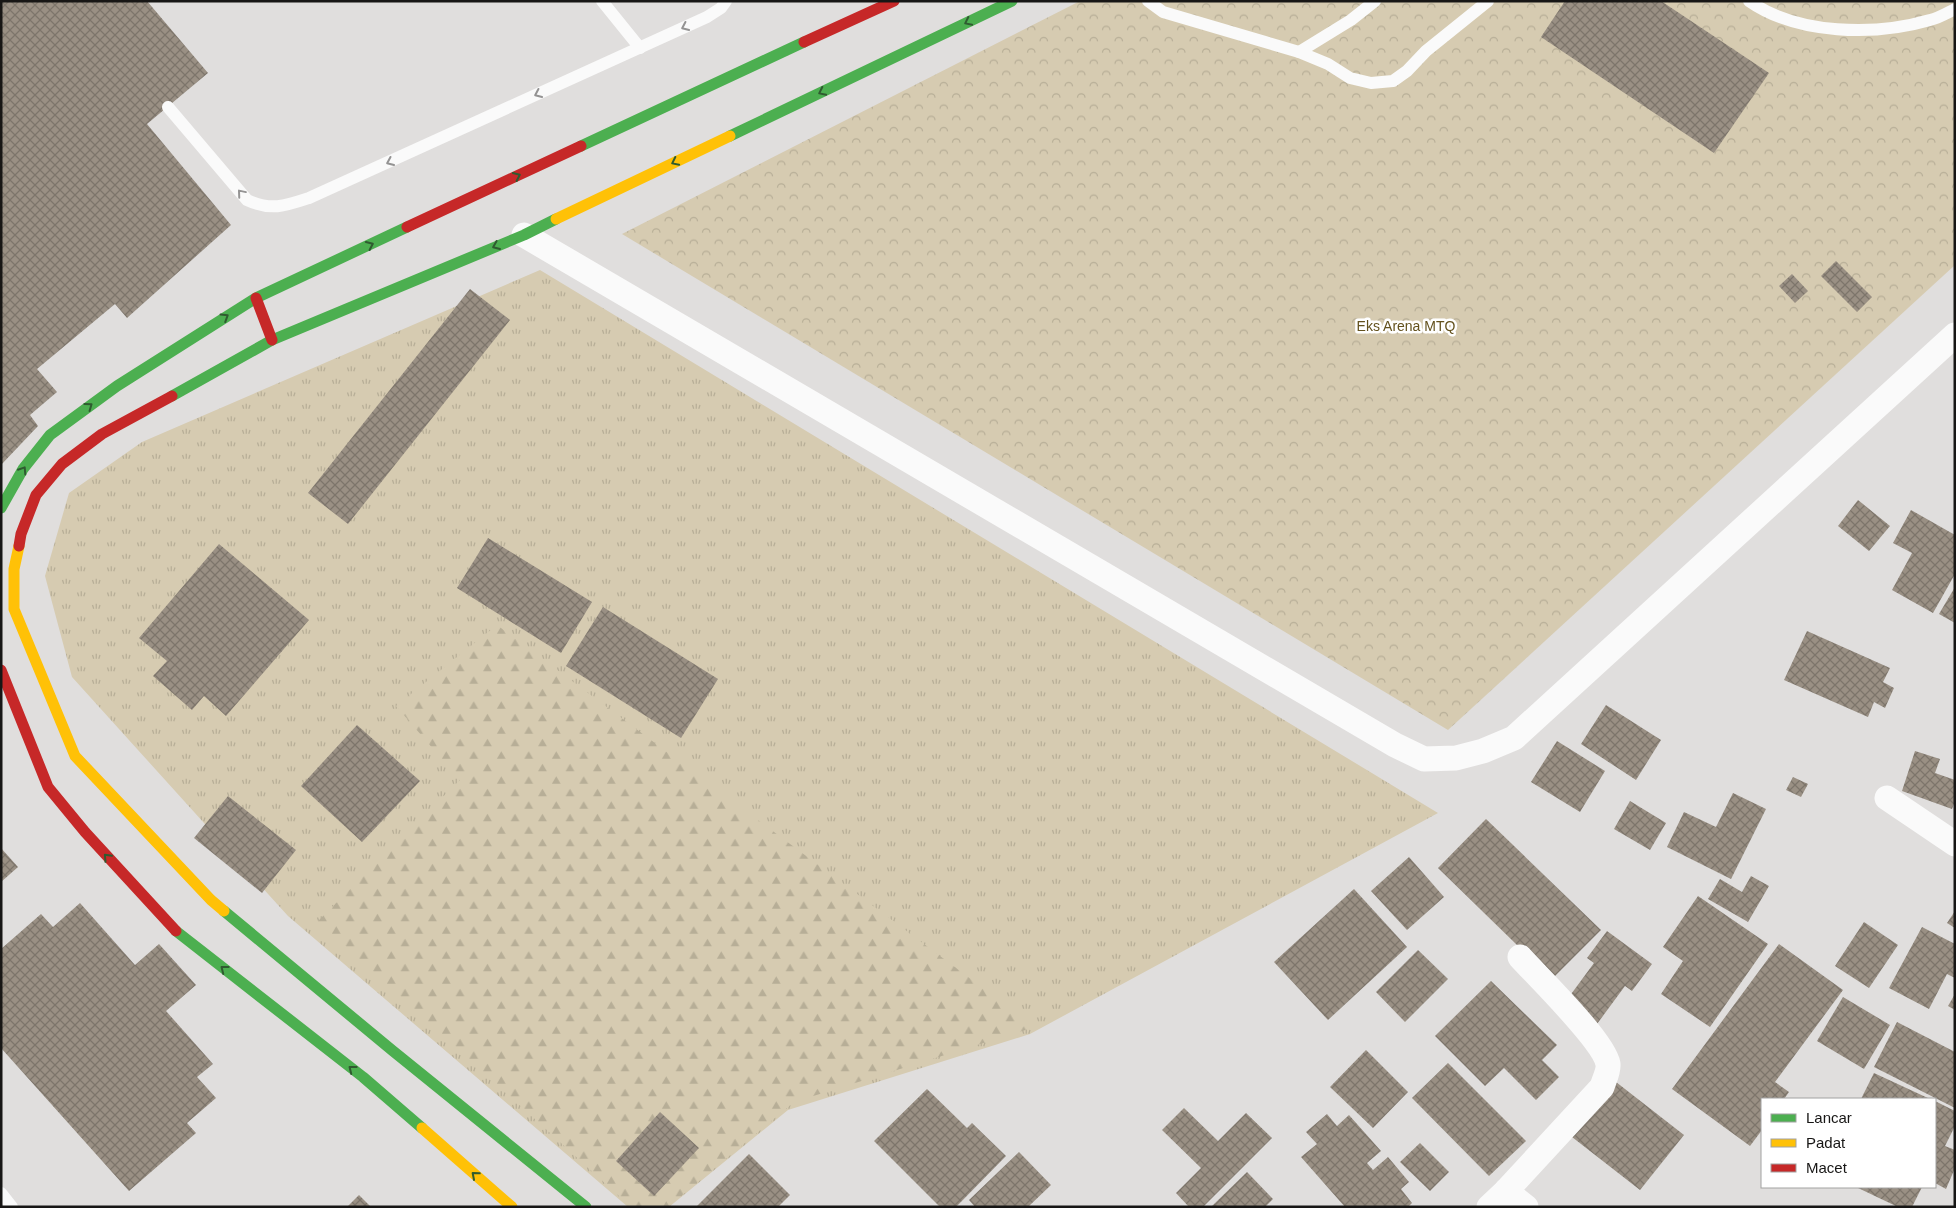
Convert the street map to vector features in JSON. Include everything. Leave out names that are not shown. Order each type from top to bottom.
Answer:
[{"type":"street","points":[[1,508],[23,469],[50,435],[117,386],[256,298],[768,58],[894,1]]},
{"type":"street","points":[[586,1207],[393,1051],[211,900],[75,756],[14,609],[14,569],[21,534],[36,496],[62,464],[102,434],[272,340],[524,235],[1012,1]]},
{"type":"street","points":[[524,235],[1387,740],[1424,759],[1456,758],[1514,738],[1955,335]]},
{"type":"street","points":[[256,298],[272,340]]},
{"type":"street","points":[[1,670],[48,786],[85,832],[179,934],[363,1077],[512,1207]]},
{"type":"street","points":[[1887,798],[1955,844]]},
{"type":"street","points":[[1520,957],[1592,1037],[1602,1050],[1608,1066],[1602,1087],[1498,1199],[1526,1207]]},
{"type":"lane","points":[[602,1],[640,48]]},
{"type":"lane","points":[[168,107],[247,200],[264,206],[284,207],[309,198],[707,17],[721,8],[726,1]]},
{"type":"lane","points":[[1148,1],[1163,12],[1299,52],[1328,64],[1350,78],[1371,83],[1393,81],[1407,71],[1426,51],[1488,1]]},
{"type":"lane","points":[[1299,52],[1351,20],[1375,1]]},
{"type":"lane","points":[[1749,1],[1759,8],[1800,24],[1846,30],[1887,29],[1932,20],[1955,9]]},
{"type":"lane","points":[[1,1194],[12,1207]]},
{"type":"green space","name":"Eks Arena MTQ","points":[[1080,1],[1955,1],[1955,265],[1448,730],[622,234]]},
{"type":"green space","points":[[540,270],[1438,813],[1030,1034],[788,1110],[669,1207],[628,1207],[288,916],[72,677],[45,576],[69,493],[142,442]]},
{"type":"green space","points":[[497,625],[1035,1027],[794,1102],[668,1207],[631,1207],[318,921],[460,780],[396,706]]},
{"type":"building","points":[[1,1],[147,1],[208,73],[147,124],[231,225],[127,318],[115,304],[37,369],[57,392],[30,415],[38,426],[1,465]]},
{"type":"building","points":[[1565,1],[1661,1],[1769,73],[1714,153],[1541,37]]},
{"type":"building","points":[[1836,261],[1872,297],[1857,312],[1821,276]]},
{"type":"building","points":[[1792,274],[1808,291],[1795,303],[1779,286]]},
{"type":"building","points":[[470,289],[510,320],[348,524],[308,493]]},
{"type":"building","points":[[1858,500],[1890,526],[1869,551],[1838,526]]},
{"type":"building","points":[[1911,510],[1955,535],[1955,574],[1933,613],[1892,590],[1912,553],[1893,543]]},
{"type":"building","points":[[488,538],[592,602],[561,653],[457,588]]},
{"type":"building","points":[[219,544],[309,620],[226,716],[204,696],[192,710],[153,676],[167,661],[139,638]]},
{"type":"building","points":[[1955,587],[1955,623],[1939,614]]},
{"type":"building","points":[[603,607],[718,679],[681,738],[566,666]]},
{"type":"building","points":[[1807,631],[1890,668],[1883,682],[1894,688],[1885,708],[1874,702],[1868,717],[1784,680]]},
{"type":"building","points":[[1606,705],[1661,740],[1636,780],[1581,744]]},
{"type":"building","points":[[357,725],[420,781],[362,842],[301,786]]},
{"type":"building","points":[[1557,741],[1605,771],[1580,812],[1531,782]]},
{"type":"building","points":[[1915,751],[1940,759],[1935,773],[1955,780],[1955,801],[1952,809],[1902,791]]},
{"type":"building","points":[[1793,777],[1808,784],[1801,797],[1786,790]]},
{"type":"building","points":[[1733,793],[1766,809],[1731,879],[1667,847],[1684,812],[1716,827]]},
{"type":"building","points":[[228,796],[296,850],[262,893],[194,838]]},
{"type":"building","points":[[1630,801],[1666,823],[1650,850],[1614,829]]},
{"type":"building","points":[[1486,819],[1601,930],[1552,979],[1438,868]]},
{"type":"building","points":[[1,848],[18,867],[1,882]]},
{"type":"building","points":[[1409,857],[1444,897],[1407,930],[1371,891]]},
{"type":"building","points":[[1751,876],[1769,886],[1748,922],[1708,899],[1720,879],[1742,892]]},
{"type":"building","points":[[1354,889],[1407,947],[1328,1020],[1274,962]]},
{"type":"building","points":[[1698,896],[1768,944],[1710,1027],[1661,994],[1683,961],[1663,947]]},
{"type":"building","points":[[80,903],[135,965],[159,944],[196,985],[166,1011],[213,1064],[197,1077],[216,1098],[187,1123],[196,1133],[129,1191],[1,1048],[1,949],[41,914],[53,927]]},
{"type":"building","points":[[1955,911],[1955,928],[1947,923]]},
{"type":"building","points":[[1864,922],[1898,945],[1869,988],[1835,966]]},
{"type":"building","points":[[1922,927],[1955,944],[1955,978],[1947,974],[1929,1009],[1889,988]]},
{"type":"building","points":[[1607,931],[1652,964],[1632,991],[1625,986],[1597,1024],[1566,1001],[1594,963],[1587,958]]},
{"type":"building","points":[[1779,944],[1843,990],[1775,1082],[1789,1092],[1785,1098],[1761,1098],[1761,1131],[1750,1146],[1672,1089]]},
{"type":"building","points":[[1418,950],[1448,979],[1405,1022],[1376,992]]},
{"type":"building","points":[[1491,981],[1557,1045],[1542,1060],[1559,1077],[1536,1100],[1504,1068],[1485,1086],[1435,1036]]},
{"type":"building","points":[[1955,994],[1955,1010],[1948,1006]]},
{"type":"building","points":[[1843,997],[1890,1025],[1864,1069],[1817,1041]]},
{"type":"building","points":[[1897,1022],[1955,1052],[1955,1108],[1936,1098],[1874,1067]]},
{"type":"building","points":[[1366,1050],[1408,1092],[1373,1128],[1330,1087]]},
{"type":"building","points":[[1448,1063],[1526,1141],[1489,1176],[1412,1098]]},
{"type":"building","points":[[1874,1073],[1928,1098],[1862,1098]]},
{"type":"building","points":[[1616,1082],[1684,1135],[1640,1190],[1572,1137]]},
{"type":"building","points":[[927,1089],[967,1128],[972,1123],[1006,1156],[956,1207],[940,1207],[874,1141]]},
{"type":"building","points":[[1936,1102],[1955,1111],[1955,1126],[1945,1146],[1955,1150],[1955,1168],[1946,1189],[1936,1184]]},
{"type":"building","points":[[1184,1108],[1218,1141],[1246,1113],[1272,1138],[1203,1207],[1189,1207],[1176,1193],[1201,1168],[1162,1130]]},
{"type":"building","points":[[660,1112],[699,1148],[654,1196],[616,1161]]},
{"type":"building","points":[[1327,1114],[1337,1126],[1349,1115],[1381,1151],[1367,1163],[1373,1170],[1388,1157],[1409,1182],[1401,1189],[1412,1203],[1408,1207],[1345,1207],[1301,1157],[1317,1144],[1306,1132]]},
{"type":"building","points":[[1420,1143],[1449,1172],[1430,1191],[1400,1162]]},
{"type":"building","points":[[1019,1152],[1051,1185],[1028,1207],[975,1207],[969,1200]]},
{"type":"building","points":[[749,1154],[790,1195],[778,1207],[696,1207]]},
{"type":"building","points":[[1247,1172],[1273,1199],[1265,1207],[1211,1207]]},
{"type":"building","points":[[1858,1188],[1922,1188],[1912,1207],[1898,1207]]},
{"type":"building","points":[[359,1195],[371,1207],[347,1207]]},
{"type":"traffic: fast","points":[[730,136],[1012,1]]},
{"type":"traffic: fast","points":[[581,146],[804,42]]},
{"type":"traffic: fast","points":[[172,396],[272,340],[524,235],[556,219]]},
{"type":"traffic: fast","points":[[1,508],[23,469],[50,435],[117,386],[256,298],[407,227]]},
{"type":"traffic: fast","points":[[224,911],[586,1207]]},
{"type":"traffic: fast","points":[[176,931],[363,1077],[422,1128]]},
{"type":"traffic: slow","points":[[556,219],[730,136]]},
{"type":"traffic: slow","points":[[19,546],[14,569],[14,609],[75,756],[211,900],[224,911]]},
{"type":"traffic: slow","points":[[422,1128],[512,1207]]},
{"type":"traffic: jam","points":[[804,42],[894,1]]},
{"type":"traffic: jam","points":[[407,227],[581,146]]},
{"type":"traffic: jam","points":[[256,298],[272,340]]},
{"type":"traffic: jam","points":[[19,546],[21,534],[36,495],[62,464],[102,434],[172,396]]},
{"type":"traffic: jam","points":[[1,670],[48,787],[85,832],[176,931]]}]
